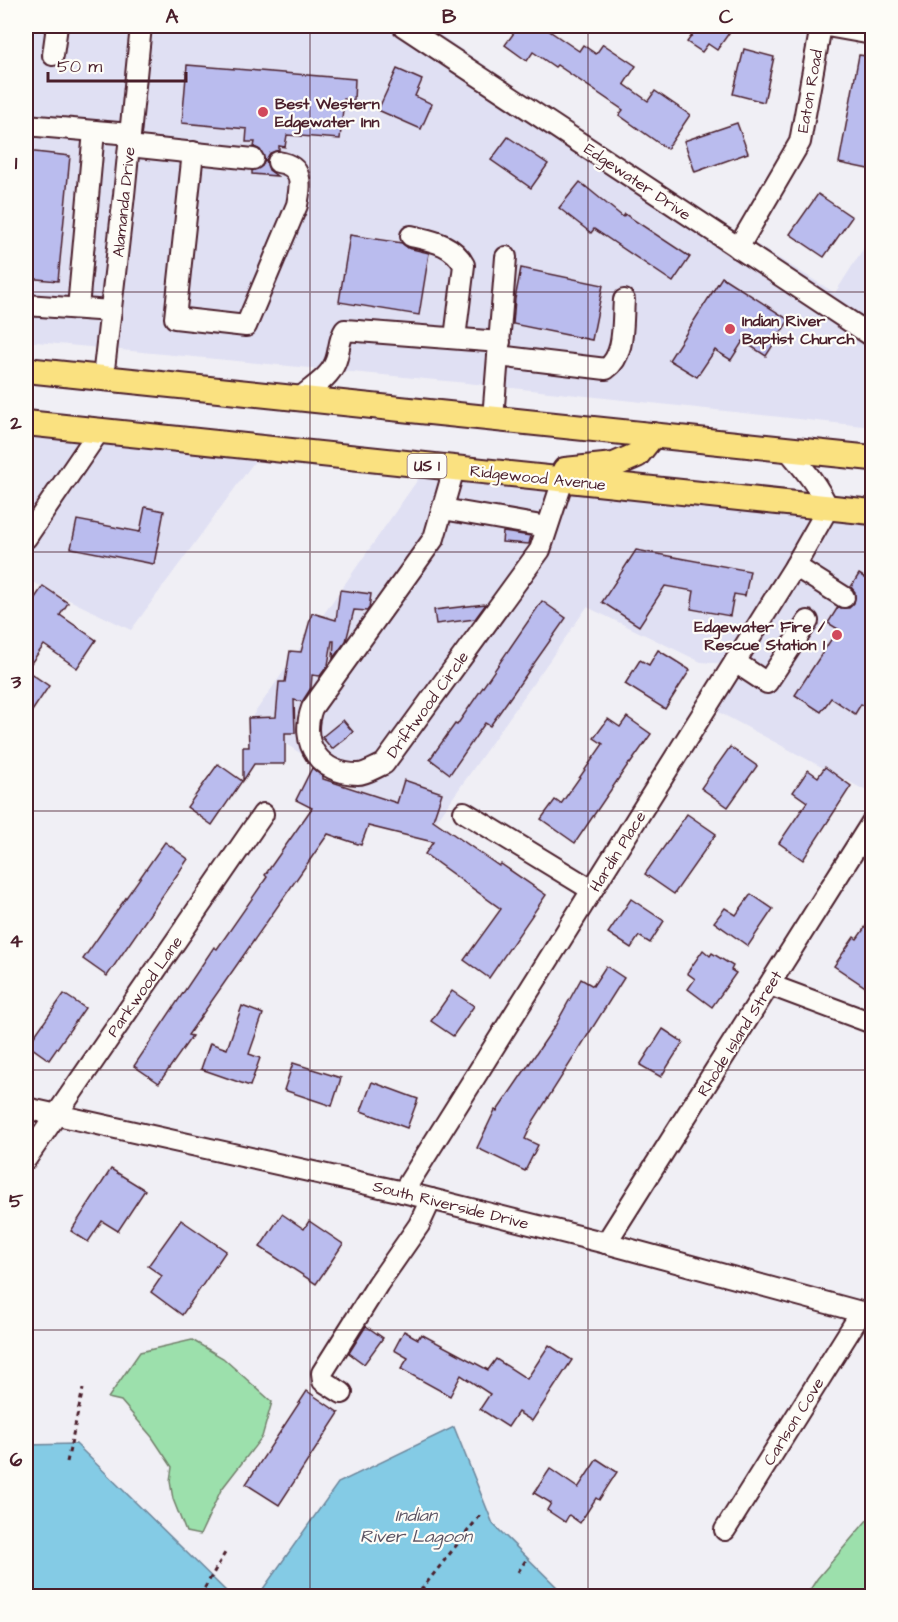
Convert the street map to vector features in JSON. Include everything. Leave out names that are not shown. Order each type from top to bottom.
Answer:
[{"type":"main road","points":[[26,370],[873,458]]},
{"type":"main road","name":"Ridgewood Avenue","points":[[26,423],[873,512]]},
{"type":"main road","points":[[524,476],[614,465],[637,455],[653,435]]},
{"type":"street","points":[[53,55],[57,26]]},
{"type":"street","name":"Alamanda Drive","points":[[103,378],[141,26]]},
{"type":"street","name":"Edgewater Drive","points":[[403,26],[873,336]]},
{"type":"street","points":[[820,27],[873,34]]},
{"type":"street","name":"Eaton Road","points":[[738,248],[800,142],[820,27]]},
{"type":"street","points":[[26,125],[94,131],[193,152],[253,159]]},
{"type":"street","points":[[78,308],[94,131]]},
{"type":"street","points":[[193,152],[175,318],[199,321],[246,326],[297,205],[300,186],[297,172],[289,164],[278,162]]},
{"type":"street","points":[[411,236],[440,242],[459,256],[464,266],[455,338]]},
{"type":"street","points":[[494,418],[506,257]]},
{"type":"street","points":[[300,398],[334,366],[339,355],[341,336],[345,330],[455,338],[499,349],[606,369],[619,356],[624,300]]},
{"type":"street","points":[[26,305],[111,311]]},
{"type":"street","points":[[26,538],[99,431]]},
{"type":"street","points":[[787,449],[808,473],[821,492],[828,508]]},
{"type":"street","name":"Driftwood Circle","points":[[454,469],[434,538],[312,708],[308,720],[309,741],[316,756],[332,770],[360,775],[384,764],[540,550],[563,480]]},
{"type":"street","points":[[443,508],[547,527]]},
{"type":"street","name":"Hardin Place","points":[[403,1192],[795,566],[828,508]]},
{"type":"street","points":[[795,566],[844,597]]},
{"type":"street","points":[[735,662],[767,684],[808,621]]},
{"type":"street","points":[[464,812],[592,890]]},
{"type":"street","name":"Parkwood Lane","points":[[26,1159],[263,814]]},
{"type":"street","name":"Rhode Island Street","points":[[606,1243],[873,822]]},
{"type":"street","points":[[770,984],[873,1023]]},
{"type":"street","name":"South Riverside Drive","points":[[26,1108],[403,1192],[606,1243],[867,1314]]},
{"type":"street","points":[[342,1393],[323,1381],[322,1373],[378,1284],[419,1225],[431,1199]]},
{"type":"street","name":"Carlson Cove","points":[[725,1530],[867,1314]]},
{"type":"path","points":[[67,1462],[83,1389]]},
{"type":"path","points":[[422,1590],[482,1513]]},
{"type":"path","points":[[200,1596],[225,1553]]},
{"type":"path","points":[[518,1572],[528,1557]]},
{"type":"shaded area","points":[[26,26],[427,26],[584,133],[835,293],[872,235],[872,427],[467,383],[26,341]]},
{"type":"shaded area","points":[[26,435],[257,458],[131,630],[26,579]]},
{"type":"shaded area","points":[[421,475],[872,526],[872,794],[698,701],[724,664],[701,662],[587,607],[428,833],[249,721]]},
{"type":"green space","points":[[192,1340],[223,1358],[272,1402],[262,1437],[221,1490],[200,1535],[186,1532],[173,1499],[170,1481],[172,1467],[152,1437],[121,1401],[108,1398],[140,1352]]},
{"type":"green space","points":[[868,1519],[872,1519],[872,1596],[806,1596],[817,1579]]},
{"type":"water","name":"Indian River Lagoon","points":[[454,1427],[493,1524],[566,1596],[258,1596],[338,1483]]},
{"type":"water","points":[[76,1444],[231,1596],[26,1596],[26,1445]]},
{"type":"building","points":[[519,26],[542,26],[579,51],[583,45],[596,54],[603,44],[636,66],[624,84],[648,101],[655,91],[690,115],[667,149],[619,115],[623,110],[557,65],[555,67],[533,52],[527,61],[505,45]]},
{"type":"building","points":[[699,26],[734,26],[717,50],[708,44],[702,52],[687,42]]},
{"type":"building","points":[[744,49],[774,57],[764,102],[733,94]]},
{"type":"building","points":[[859,55],[873,57],[873,170],[839,163]]},
{"type":"building","name":"Best Western Edgewater Inn","points":[[187,65],[355,79],[354,100],[344,99],[340,139],[287,135],[285,147],[279,146],[279,150],[270,153],[266,160],[269,170],[277,176],[252,174],[252,171],[262,166],[265,160],[260,150],[254,147],[255,142],[246,142],[247,129],[182,123]]},
{"type":"building","points":[[397,69],[422,80],[415,96],[432,104],[421,129],[378,110]]},
{"type":"building","points":[[737,123],[748,153],[695,172],[684,141]]},
{"type":"building","points":[[508,137],[548,164],[531,188],[491,160]]},
{"type":"building","points":[[26,151],[70,156],[58,281],[26,278]]},
{"type":"building","points":[[580,182],[623,217],[625,214],[690,257],[673,282],[594,229],[591,233],[559,208]]},
{"type":"building","points":[[818,194],[852,217],[824,257],[790,234]]},
{"type":"building","points":[[350,235],[402,243],[408,248],[429,253],[419,315],[339,302]]},
{"type":"building","points":[[521,268],[603,285],[592,340],[513,324]]},
{"type":"building","points":[[722,277],[789,320],[766,356],[743,341],[731,360],[715,350],[697,377],[669,360]]},
{"type":"building","points":[[145,507],[164,511],[154,564],[71,548],[77,520],[140,532]]},
{"type":"building","points":[[503,532],[531,536],[529,544],[502,542]]},
{"type":"building","points":[[636,550],[750,571],[745,596],[734,594],[730,616],[691,609],[694,591],[665,586],[639,626],[602,602]]},
{"type":"building","points":[[859,574],[873,583],[873,711],[861,704],[855,714],[831,698],[821,712],[795,695],[838,629],[828,623],[838,607],[849,608],[854,603],[855,592],[851,587]]},
{"type":"building","points":[[43,586],[68,603],[60,615],[96,640],[77,668],[44,645],[26,670],[26,611]]},
{"type":"building","points":[[340,590],[371,594],[369,608],[367,611],[354,610],[346,641],[333,658],[334,641],[332,641],[328,665],[320,676],[312,675],[311,688],[302,702],[294,700],[295,733],[285,733],[285,764],[254,764],[243,781],[243,747],[249,747],[248,718],[276,717],[279,682],[285,682],[290,651],[301,652],[312,613],[336,620]]},
{"type":"building","points":[[542,601],[566,618],[490,726],[485,723],[450,774],[430,759],[455,724],[457,725]]},
{"type":"building","points":[[486,604],[475,619],[436,624],[434,610]]},
{"type":"building","points":[[658,650],[690,670],[665,709],[625,684],[640,660],[649,665]]},
{"type":"building","points":[[26,670],[49,686],[26,720]]},
{"type":"building","points":[[627,717],[651,734],[575,843],[541,819],[555,800],[561,804],[603,744],[594,738],[608,719],[620,727]]},
{"type":"building","points":[[343,720],[353,732],[332,749],[322,737]]},
{"type":"building","points":[[730,747],[757,766],[728,807],[701,788]]},
{"type":"building","points":[[218,764],[242,781],[212,825],[187,807]]},
{"type":"building","points":[[825,767],[851,786],[803,860],[779,843],[807,802],[793,792],[808,770],[818,777]]},
{"type":"building","points":[[312,768],[323,779],[397,803],[404,780],[442,793],[433,820],[499,866],[501,864],[546,895],[489,978],[464,960],[501,909],[425,854],[433,842],[368,826],[361,845],[328,834],[188,1035],[192,1036],[159,1083],[134,1066],[214,947],[217,949],[267,877],[265,875],[312,808],[296,800]]},
{"type":"building","points":[[687,814],[716,834],[674,894],[645,874]]},
{"type":"building","points":[[165,842],[188,859],[107,976],[83,959]]},
{"type":"building","points":[[751,894],[773,909],[748,946],[714,922],[725,908],[736,915]]},
{"type":"building","points":[[631,899],[664,921],[650,943],[639,936],[631,948],[608,933]]},
{"type":"building","points":[[873,916],[873,992],[834,966],[854,937],[857,939]]},
{"type":"building","points":[[703,950],[710,956],[712,953],[733,966],[731,970],[736,973],[712,1007],[688,989],[695,979],[687,973]]},
{"type":"building","points":[[606,966],[624,978],[534,1120],[525,1139],[538,1145],[525,1171],[477,1148],[495,1110],[497,1111],[555,1026],[581,979],[593,986]]},
{"type":"building","points":[[452,991],[474,1006],[453,1036],[431,1021]]},
{"type":"building","points":[[64,994],[85,1008],[49,1060],[28,1045]]},
{"type":"building","points":[[242,1006],[263,1014],[249,1054],[260,1058],[250,1086],[201,1069],[210,1043],[227,1049]]},
{"type":"building","points":[[663,1029],[683,1042],[661,1077],[640,1065]]},
{"type":"building","points":[[293,1063],[341,1078],[332,1106],[284,1090]]},
{"type":"building","points":[[372,1082],[418,1099],[407,1128],[361,1111]]},
{"type":"building","points":[[111,1169],[145,1190],[118,1231],[102,1221],[88,1242],[71,1231]]},
{"type":"building","points":[[282,1214],[304,1229],[309,1221],[343,1244],[316,1284],[260,1247]]},
{"type":"building","points":[[181,1220],[226,1251],[182,1315],[151,1292],[162,1276],[148,1266]]},
{"type":"building","points":[[366,1326],[383,1338],[364,1364],[349,1353]]},
{"type":"building","points":[[404,1331],[418,1339],[421,1334],[488,1370],[496,1359],[527,1379],[549,1345],[572,1360],[532,1421],[518,1412],[508,1427],[480,1409],[490,1394],[461,1375],[450,1396],[401,1369],[408,1358],[394,1350]]},
{"type":"building","points":[[307,1391],[339,1413],[279,1505],[246,1484]]},
{"type":"building","points":[[597,1459],[617,1472],[599,1500],[596,1498],[580,1523],[569,1515],[565,1522],[547,1510],[551,1503],[534,1493],[550,1469],[578,1488]]},
{"type":"place","name":"Best Western Edgewater Inn","points":[[263,112]]},
{"type":"place","name":"Indian River Baptist Church","points":[[730,329]]},
{"type":"place","name":"Edgewater Fire / Rescue Station 1","points":[[837,635]]}]
